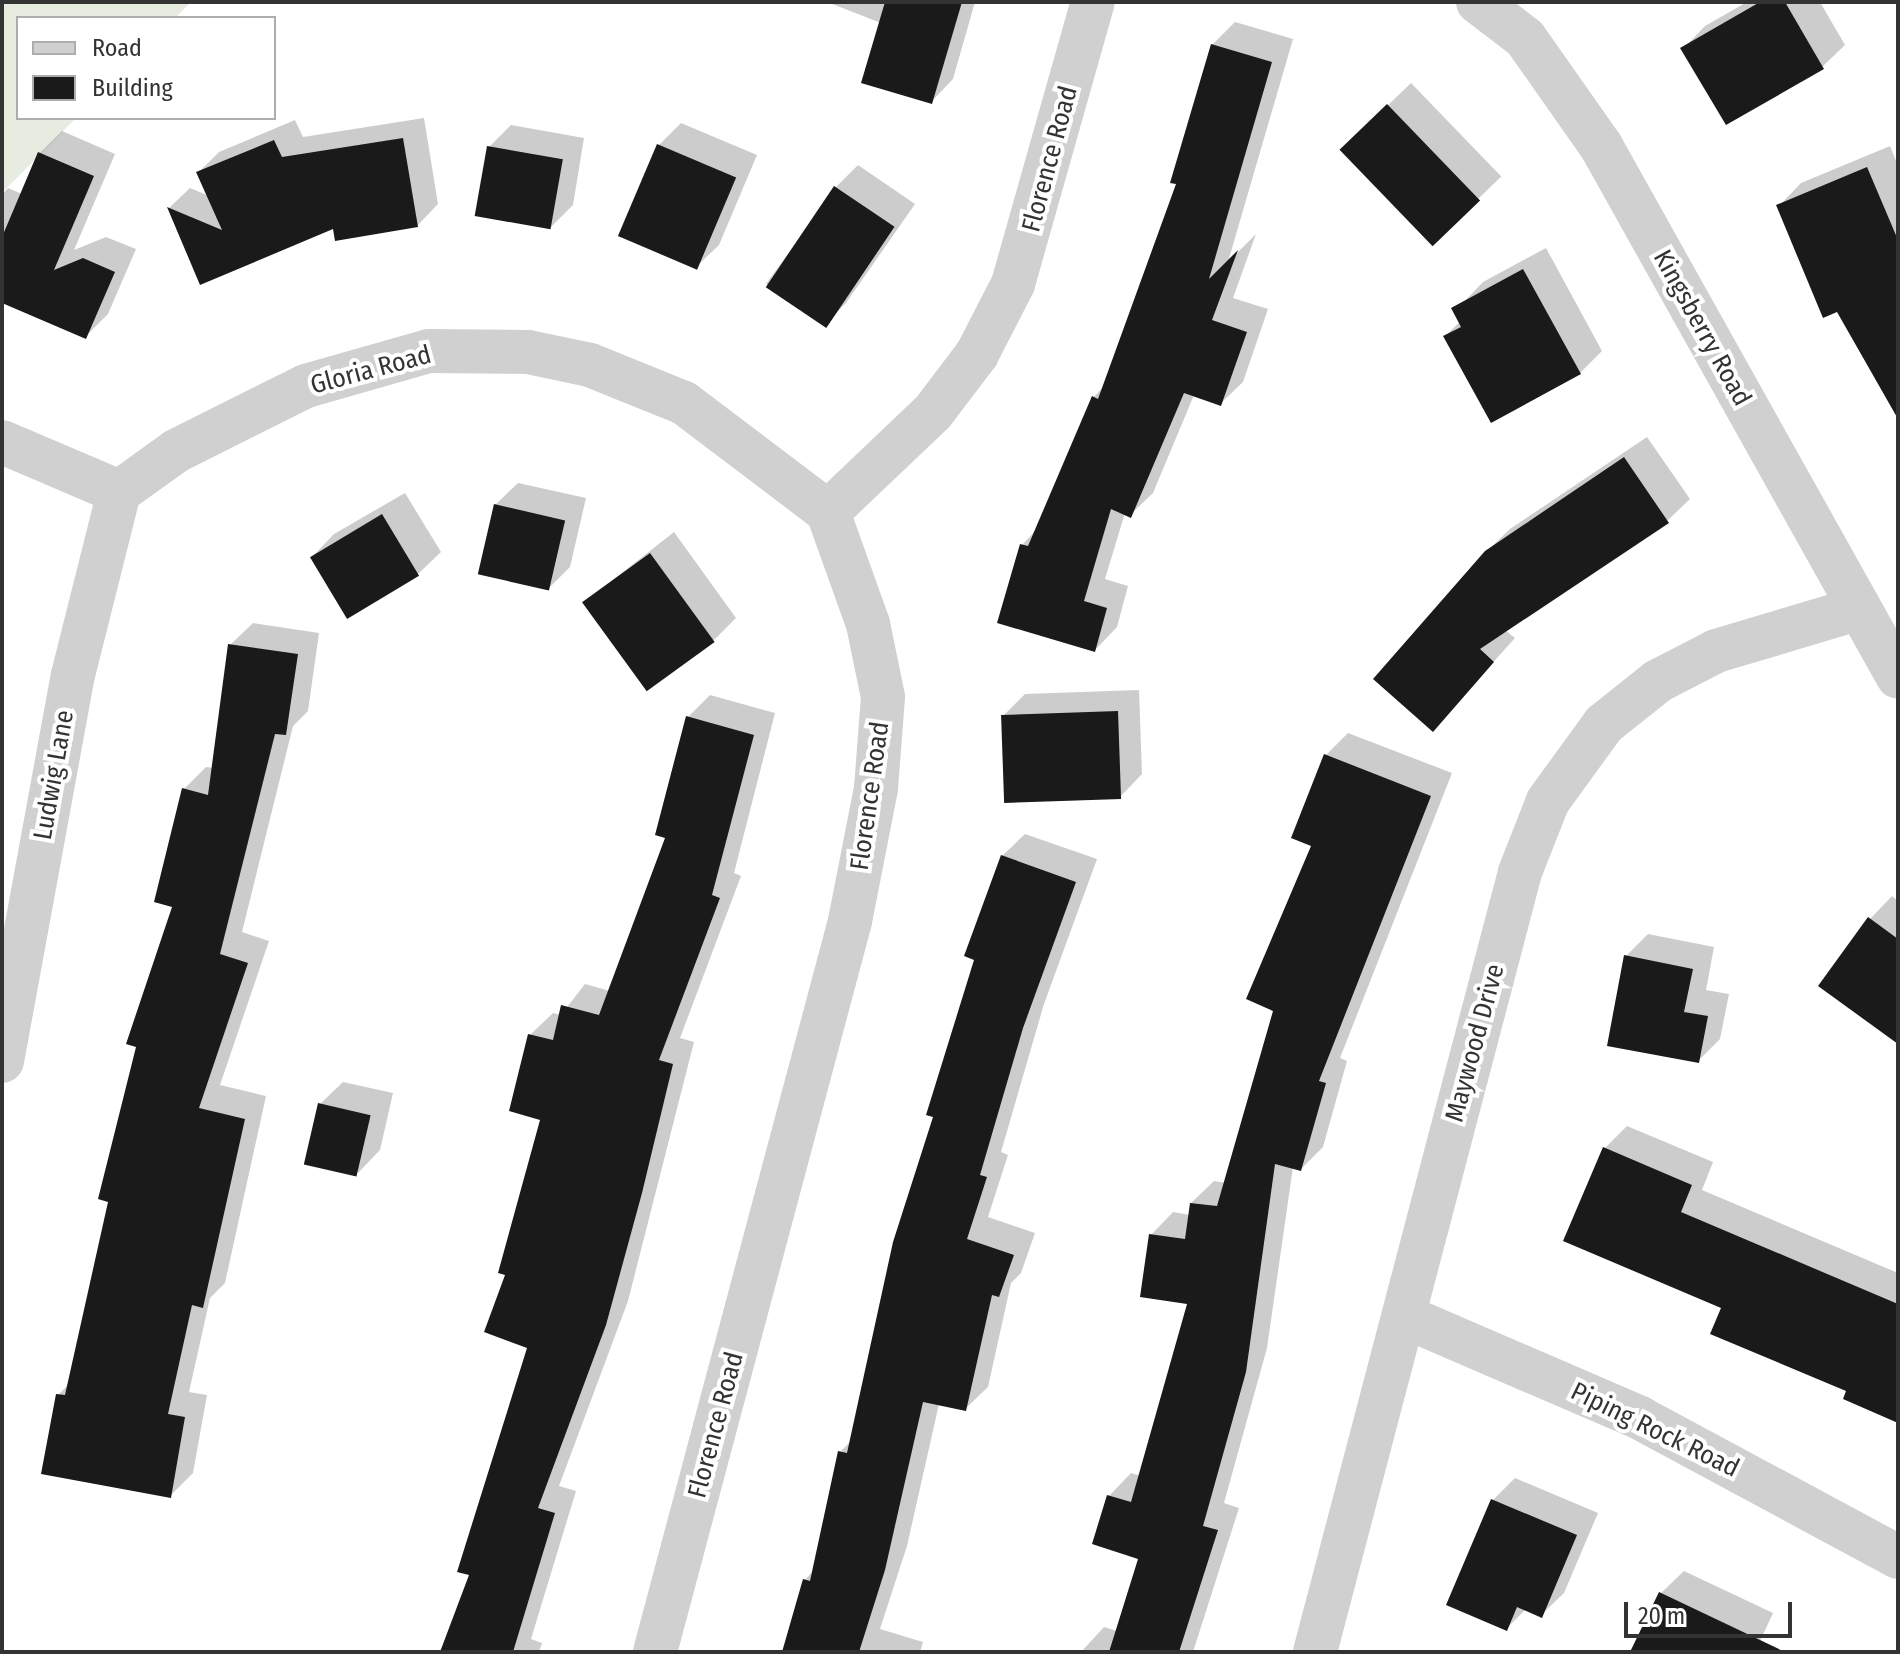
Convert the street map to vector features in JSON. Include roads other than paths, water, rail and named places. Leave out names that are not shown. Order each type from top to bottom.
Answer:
[{"type":"street","name":"Florence Road","points":[[655,1652],[850,921],[876,788],[883,697],[868,624],[828,512],[933,412],[977,354],[1013,284],[1093,2]]},
{"type":"street","name":"Kingsberry Road","points":[[1478,2],[1525,38],[1601,146],[1857,609],[1898,677]]},
{"type":"street","name":"Gloria Road","points":[[119,492],[176,451],[306,386],[429,351],[528,352],[590,365],[684,403],[828,512]]},
{"type":"street","points":[[2,442],[119,492]]},
{"type":"street","name":"Ludwig Lane","points":[[2,1061],[73,675],[119,492]]},
{"type":"street","name":"Maywood Drive","points":[[1315,1652],[1406,1317],[1520,872],[1548,801],[1604,724],[1658,681],[1716,651],[1857,609]]},
{"type":"street","name":"Piping Rock Road","points":[[1406,1317],[1640,1418],[1898,1557]]}]
